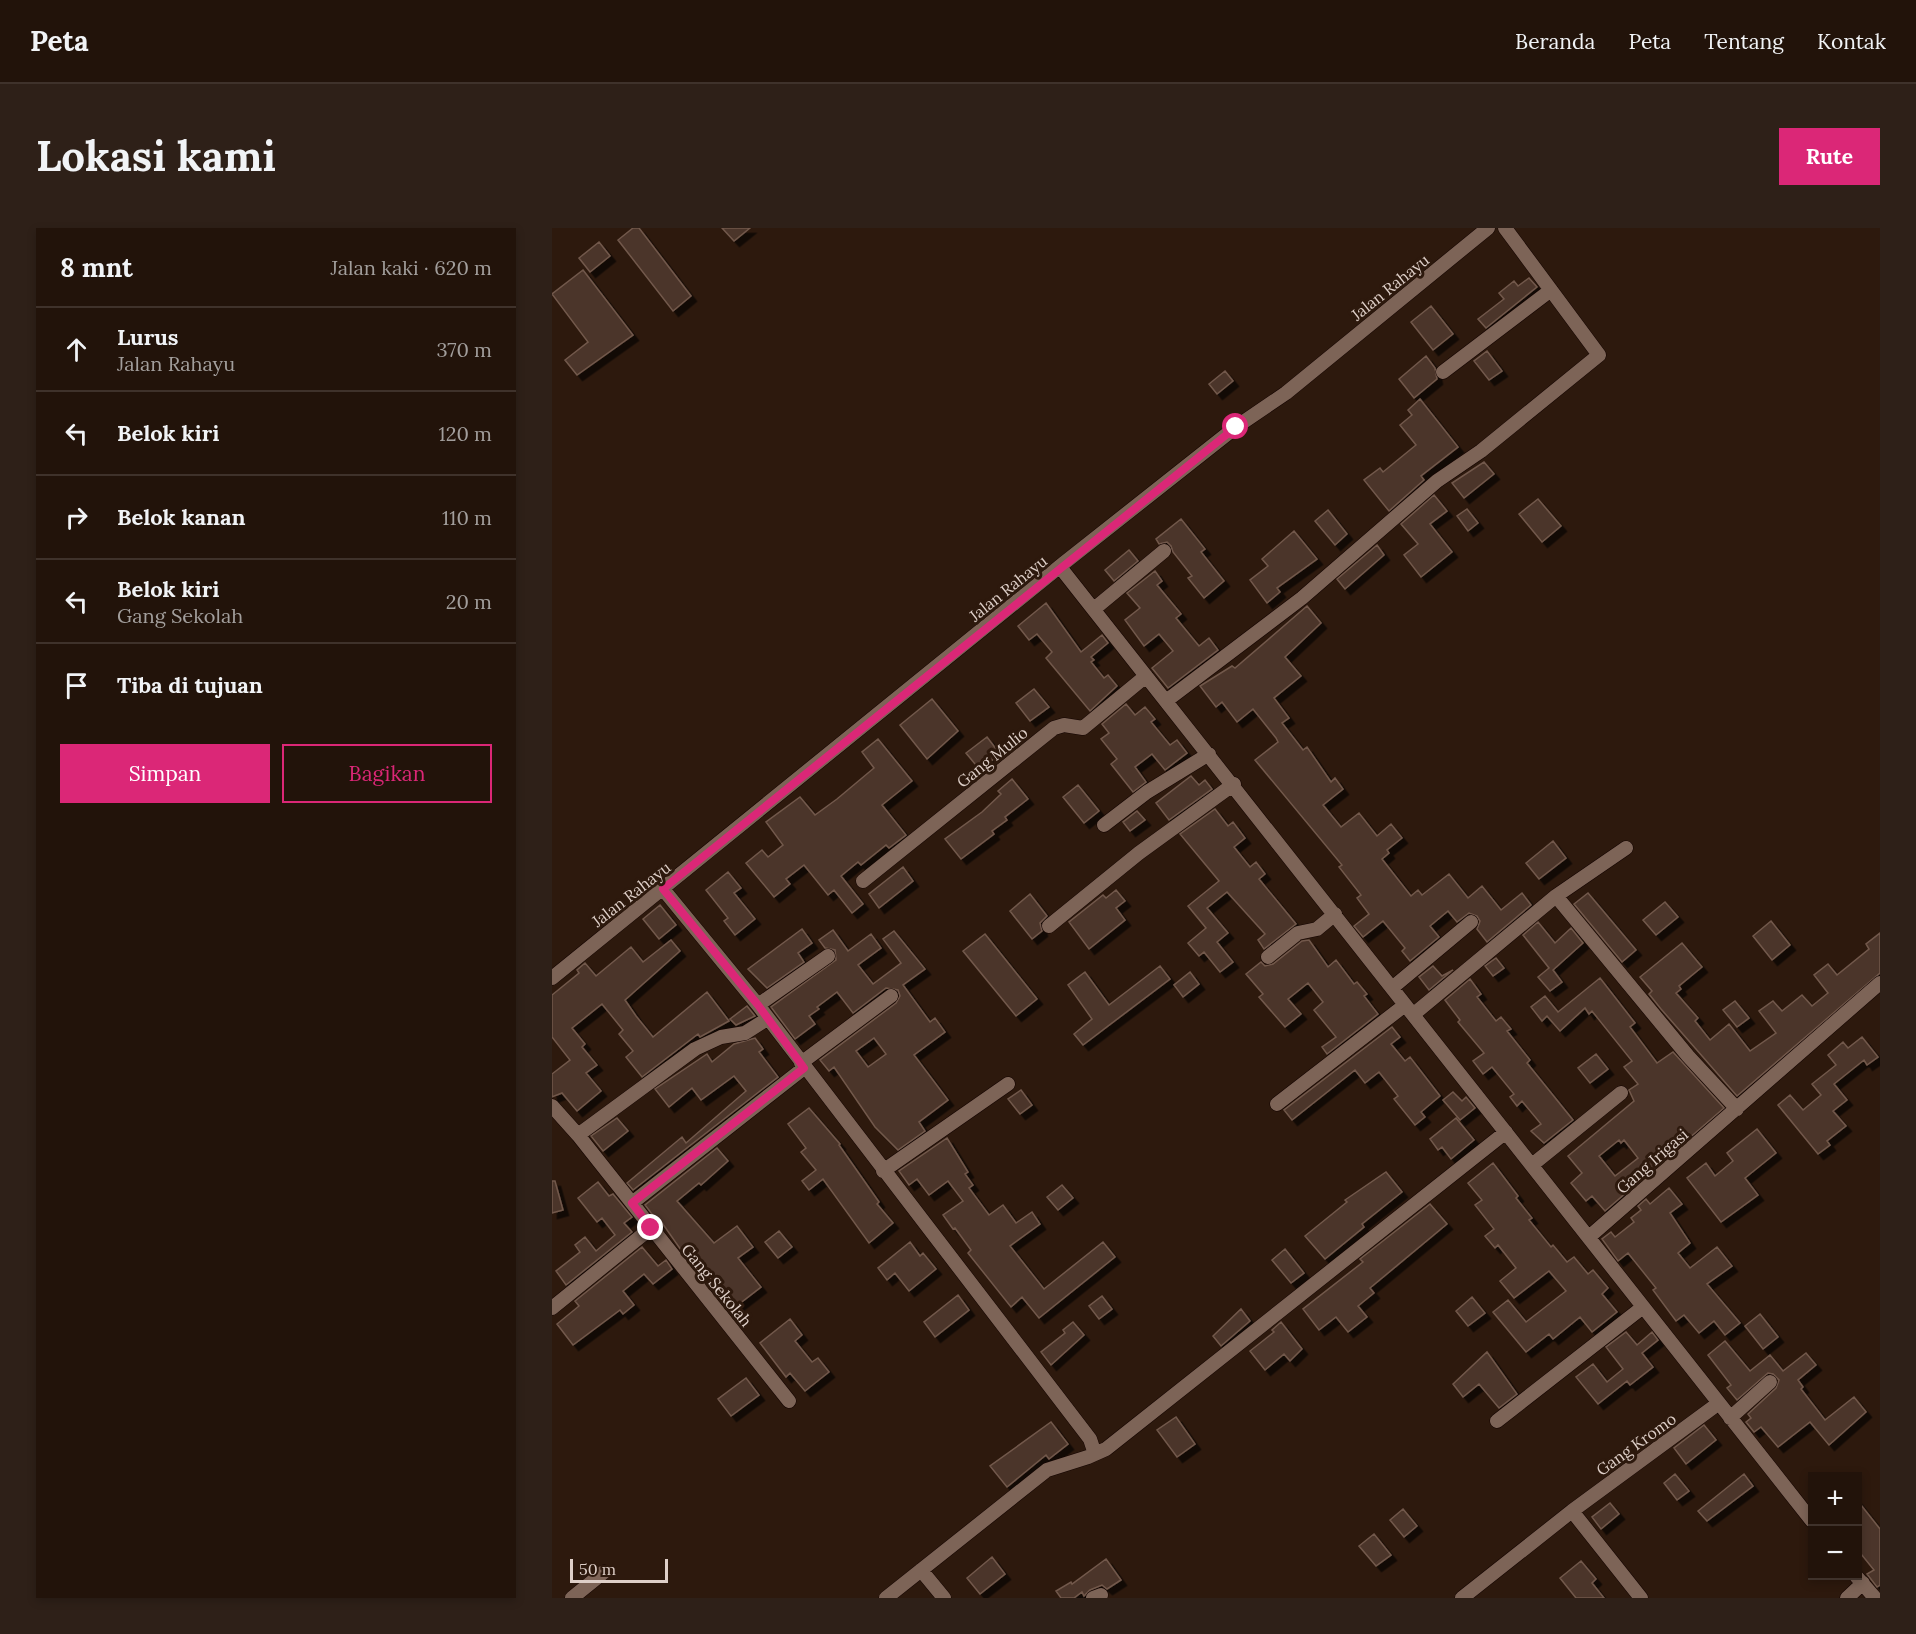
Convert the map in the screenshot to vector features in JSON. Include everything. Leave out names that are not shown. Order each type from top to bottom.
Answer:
[{"type":"street","name":"Jalan Rahayu","points":[[552,978],[1060,567],[1236,427],[1286,393],[1488,228]]},
{"type":"street","points":[[1166,701],[1302,598],[1437,482],[1481,451],[1599,355],[1505,228]]},
{"type":"street","points":[[1443,372],[1551,290]]},
{"type":"street","points":[[1094,609],[1164,551]]},
{"type":"street","points":[[1060,567],[1808,1516]]},
{"type":"street","name":"Gang Mulio","points":[[862,881],[1054,728],[1064,725],[1083,728],[1146,676]]},
{"type":"street","points":[[1104,825],[1153,789],[1209,754]]},
{"type":"street","points":[[1049,926],[1139,853],[1233,784]]},
{"type":"street","points":[[1277,1104],[1410,1010],[1557,896],[1626,848]]},
{"type":"street","points":[[663,889],[758,1005],[802,1066],[1090,1439],[1095,1454]]},
{"type":"street","points":[[1557,896],[1688,1056],[1737,1109]]},
{"type":"street","points":[[1268,957],[1298,933],[1317,929],[1335,914]]},
{"type":"street","points":[[1392,988],[1471,922]]},
{"type":"street","points":[[758,1005],[828,956]]},
{"type":"street","name":"Gang Irigasi","points":[[1589,1237],[1880,983]]},
{"type":"street","points":[[632,1203],[891,996]]},
{"type":"street","points":[[578,1135],[701,1046],[721,1037],[737,1036],[767,1019]]},
{"type":"street","points":[[883,1171],[1008,1084]]},
{"type":"street","points":[[1532,1165],[1621,1093]]},
{"type":"street","name":"Gang Sekolah","points":[[552,1106],[578,1135],[789,1401]]},
{"type":"street","points":[[886,1598],[1047,1470],[1106,1449],[1506,1132]]},
{"type":"street","points":[[552,1308],[651,1228]]},
{"type":"street","points":[[1497,1421],[1643,1307]]},
{"type":"street","points":[[1730,1418],[1770,1382]]},
{"type":"street","name":"Gang Kromo","points":[[1462,1598],[1572,1511],[1719,1403]]},
{"type":"street","points":[[1572,1511],[1641,1598]]},
{"type":"street","points":[[921,1570],[944,1598]]},
{"type":"street","points":[[572,1598],[604,1572]]},
{"type":"street","points":[[1847,1598],[1869,1587]]},
{"type":"building","points":[[633,228],[639,228],[691,296],[673,311],[618,240]]},
{"type":"building","points":[[722,228],[750,228],[734,241]]},
{"type":"building","points":[[599,242],[610,256],[590,272],[579,258]]},
{"type":"building","points":[[583,270],[633,335],[577,375],[565,360],[588,342],[552,294]]},
{"type":"building","points":[[1529,278],[1537,287],[1486,328],[1478,319],[1504,299],[1499,293],[1514,281],[1518,286]]},
{"type":"building","points":[[1431,306],[1453,334],[1433,350],[1411,322]]},
{"type":"building","points":[[1487,351],[1502,371],[1489,380],[1474,361]]},
{"type":"building","points":[[1426,356],[1435,368],[1437,379],[1414,398],[1399,379]]},
{"type":"building","points":[[1225,371],[1233,381],[1217,394],[1209,384]]},
{"type":"building","points":[[1420,399],[1458,447],[1421,476],[1424,480],[1389,511],[1364,480],[1380,468],[1383,472],[1416,445],[1400,425],[1412,415],[1408,410]]},
{"type":"building","points":[[1484,462],[1494,474],[1464,498],[1452,483]]},
{"type":"building","points":[[1434,495],[1447,511],[1430,524],[1452,552],[1421,577],[1404,555],[1418,544],[1401,524]]},
{"type":"building","points":[[1538,499],[1561,526],[1542,542],[1519,514]]},
{"type":"building","points":[[1467,509],[1478,523],[1468,531],[1457,516]]},
{"type":"building","points":[[1328,510],[1347,534],[1335,545],[1315,521]]},
{"type":"building","points":[[1181,519],[1205,549],[1201,552],[1224,581],[1204,598],[1188,578],[1192,576],[1173,552],[1171,546],[1167,542],[1159,544],[1156,539]]},
{"type":"building","points":[[1294,531],[1317,559],[1277,588],[1280,592],[1267,603],[1250,580],[1268,566],[1262,559]]},
{"type":"building","points":[[1377,545],[1384,555],[1345,589],[1337,579]]},
{"type":"building","points":[[1129,550],[1138,561],[1114,581],[1105,570]]},
{"type":"building","points":[[1155,571],[1162,581],[1157,585],[1181,614],[1176,618],[1199,646],[1209,638],[1218,650],[1168,688],[1152,668],[1173,651],[1159,634],[1144,646],[1125,620],[1140,608],[1127,593]]},
{"type":"building","points":[[1046,603],[1081,652],[1102,635],[1108,643],[1091,657],[1094,660],[1091,662],[1104,678],[1108,675],[1117,686],[1090,711],[1046,658],[1052,652],[1037,634],[1029,640],[1018,626]]},
{"type":"building","points":[[1307,606],[1321,623],[1285,657],[1301,676],[1274,698],[1289,718],[1282,723],[1303,750],[1307,747],[1331,782],[1335,778],[1343,789],[1323,805],[1341,827],[1359,813],[1377,836],[1391,824],[1402,838],[1387,850],[1389,853],[1382,859],[1411,896],[1418,890],[1422,895],[1449,874],[1468,898],[1482,886],[1501,910],[1522,893],[1531,905],[1487,942],[1477,929],[1480,921],[1477,916],[1469,913],[1457,922],[1448,911],[1430,926],[1439,937],[1410,961],[1402,951],[1405,948],[1383,921],[1363,937],[1354,926],[1369,914],[1357,898],[1361,895],[1339,867],[1342,865],[1255,760],[1278,742],[1276,738],[1253,709],[1237,722],[1222,702],[1216,707],[1200,686],[1232,666],[1235,668]]},
{"type":"building","points":[[1034,689],[1049,707],[1030,721],[1016,703]]},
{"type":"building","points":[[932,699],[958,731],[927,759],[900,725]]},
{"type":"building","points":[[1126,704],[1135,715],[1145,707],[1155,719],[1151,722],[1170,745],[1177,740],[1187,753],[1165,770],[1152,754],[1135,767],[1146,782],[1133,792],[1111,764],[1117,759],[1101,739],[1109,733],[1102,724]]},
{"type":"building","points":[[987,737],[1000,754],[980,770],[966,753]]},
{"type":"building","points":[[878,739],[912,781],[882,805],[906,835],[889,848],[886,845],[861,865],[858,862],[841,876],[863,904],[852,913],[834,890],[828,895],[804,865],[786,879],[790,884],[774,897],[746,863],[762,850],[768,857],[783,845],[766,822],[800,797],[815,815],[837,799],[874,768],[862,752]]},
{"type":"building","points":[[1191,776],[1199,785],[1205,780],[1212,789],[1169,820],[1156,803]]},
{"type":"building","points":[[1012,779],[1028,799],[1005,817],[1007,820],[992,831],[994,834],[961,859],[945,839],[982,812],[1001,794],[998,791]]},
{"type":"building","points":[[1078,785],[1099,811],[1084,823],[1063,797]]},
{"type":"building","points":[[1215,809],[1228,826],[1233,822],[1245,838],[1234,847],[1250,867],[1256,862],[1265,874],[1259,879],[1296,924],[1264,949],[1258,940],[1265,934],[1227,892],[1207,908],[1228,933],[1217,942],[1233,962],[1220,972],[1204,952],[1199,956],[1188,943],[1206,928],[1188,906],[1219,881],[1180,834]]},
{"type":"building","points":[[1137,811],[1145,820],[1130,831],[1123,822]]},
{"type":"building","points":[[1553,841],[1566,858],[1539,879],[1526,863]]},
{"type":"building","points":[[903,867],[913,881],[879,908],[869,894]]},
{"type":"building","points":[[728,872],[741,888],[734,893],[755,919],[735,935],[724,921],[728,918],[706,890]]},
{"type":"building","points":[[1116,890],[1125,901],[1116,908],[1125,920],[1089,949],[1069,922],[1103,895],[1106,898]]},
{"type":"building","points":[[1588,893],[1636,950],[1622,962],[1574,904]]},
{"type":"building","points":[[1030,894],[1047,916],[1040,923],[1042,931],[1032,939],[1010,911]]},
{"type":"building","points":[[1665,902],[1678,917],[1656,935],[1643,920]]},
{"type":"building","points":[[660,905],[676,925],[659,939],[643,919]]},
{"type":"building","points":[[1771,921],[1790,945],[1772,960],[1753,936]]},
{"type":"building","points":[[1538,922],[1555,943],[1571,928],[1583,943],[1553,970],[1562,982],[1550,991],[1538,977],[1549,968],[1523,935]]},
{"type":"building","points":[[802,929],[812,943],[798,953],[804,962],[767,988],[748,969]]},
{"type":"building","points":[[833,930],[848,951],[871,934],[881,948],[858,965],[873,984],[901,963],[883,939],[894,931],[925,969],[903,985],[930,1022],[935,1018],[945,1032],[914,1055],[948,1100],[919,1122],[925,1131],[898,1150],[875,1127],[834,1067],[829,1071],[820,1060],[896,1003],[900,996],[898,990],[886,988],[853,1013],[837,992],[809,1016],[815,1024],[795,1039],[771,1007],[836,960],[835,950],[825,948],[819,940]],"holes":[[[874,1038],[886,1054],[868,1067],[856,1051]]]},
{"type":"building","points":[[1880,933],[1880,973],[1737,1096],[1661,1009],[1649,994],[1652,991],[1640,977],[1682,943],[1702,967],[1679,986],[1681,989],[1676,993],[1698,1018],[1695,1021],[1710,1040],[1729,1024],[1750,1051],[1776,1033],[1759,1011],[1773,1001],[1782,1011],[1802,995],[1812,1006],[1828,993],[1814,975],[1828,964],[1837,975],[1869,949],[1866,944]]},
{"type":"building","points":[[985,934],[1037,999],[1016,1016],[963,951]]},
{"type":"building","points":[[671,940],[680,951],[625,1000],[636,1016],[653,1037],[707,992],[729,1021],[700,1037],[698,1034],[642,1077],[626,1057],[633,1051],[619,1034],[623,1030],[602,1004],[572,1028],[585,1044],[582,1047],[597,1065],[586,1073],[601,1091],[577,1111],[562,1093],[552,1097],[552,1074],[570,1060],[552,1037],[552,995],[579,973],[577,970],[585,963],[596,976],[631,947],[643,962]]},
{"type":"building","points":[[1309,940],[1328,967],[1336,960],[1354,984],[1357,982],[1367,994],[1364,996],[1378,1014],[1327,1054],[1322,1047],[1336,1037],[1314,1010],[1323,1002],[1308,983],[1288,999],[1301,1014],[1285,1027],[1259,997],[1263,994],[1246,974],[1261,962],[1265,966],[1273,964],[1302,941]]},
{"type":"building","points":[[1496,958],[1504,968],[1493,976],[1485,966]]},
{"type":"building","points":[[1160,966],[1170,979],[1083,1045],[1074,1034],[1092,1019],[1068,985],[1085,972],[1109,1005]]},
{"type":"building","points":[[1433,966],[1442,976],[1453,970],[1429,990],[1419,977]]},
{"type":"building","points":[[1190,972],[1199,984],[1183,997],[1174,985]]},
{"type":"building","points":[[1600,978],[1635,1023],[1630,1027],[1657,1063],[1673,1052],[1724,1108],[1605,1211],[1592,1196],[1586,1201],[1571,1183],[1582,1173],[1568,1156],[1634,1101],[1629,1090],[1638,1084],[1624,1067],[1632,1061],[1592,1011],[1589,1014],[1585,1008],[1560,1031],[1547,1016],[1542,1021],[1531,1007],[1545,996],[1558,1012]],"holes":[[[1619,1140],[1621,1143],[1624,1140],[1638,1158],[1615,1176],[1599,1156]]]},
{"type":"building","points":[[1470,979],[1481,994],[1477,997],[1496,1021],[1501,1017],[1511,1029],[1507,1031],[1530,1060],[1527,1063],[1573,1120],[1544,1143],[1531,1131],[1541,1124],[1522,1101],[1517,1106],[1510,1097],[1514,1094],[1492,1067],[1483,1074],[1473,1061],[1484,1053],[1458,1022],[1460,1020],[1445,1000]]},
{"type":"building","points":[[1735,1001],[1749,1018],[1737,1027],[1723,1010]]},
{"type":"building","points":[[747,1006],[755,1016],[736,1025],[730,1019]]},
{"type":"building","points":[[1392,1027],[1400,1037],[1391,1044],[1405,1061],[1410,1057],[1440,1096],[1421,1112],[1425,1117],[1415,1125],[1394,1099],[1398,1096],[1379,1072],[1365,1083],[1355,1070],[1292,1120],[1284,1110]]},
{"type":"building","points":[[1862,1037],[1878,1057],[1867,1065],[1864,1060],[1834,1084],[1847,1100],[1833,1111],[1846,1126],[1827,1141],[1830,1145],[1818,1154],[1778,1105],[1790,1095],[1803,1110],[1821,1095],[1812,1084],[1836,1065],[1828,1055],[1843,1042],[1848,1048]]},
{"type":"building","points":[[755,1038],[763,1049],[759,1052],[778,1077],[633,1190],[627,1183],[682,1137],[686,1143],[746,1091],[734,1076],[701,1100],[692,1088],[669,1107],[655,1089],[707,1054],[712,1062],[734,1044]]},
{"type":"building","points":[[1596,1054],[1608,1069],[1590,1083],[1578,1068]]},
{"type":"building","points":[[1021,1090],[1032,1105],[1020,1114],[1008,1099]]},
{"type":"building","points":[[1453,1092],[1462,1101],[1466,1097],[1475,1108],[1460,1120],[1443,1100]]},
{"type":"building","points":[[809,1108],[840,1144],[879,1202],[877,1204],[893,1223],[869,1243],[823,1179],[809,1190],[802,1181],[816,1170],[801,1152],[806,1148],[788,1124]]},
{"type":"building","points":[[617,1118],[628,1131],[603,1151],[591,1136]]},
{"type":"building","points":[[1456,1118],[1474,1140],[1451,1159],[1442,1147],[1438,1150],[1430,1139]]},
{"type":"building","points":[[1757,1129],[1776,1153],[1745,1178],[1758,1195],[1721,1222],[1687,1178],[1706,1163],[1715,1176],[1733,1161],[1727,1153]]},
{"type":"building","points":[[947,1138],[968,1172],[965,1174],[973,1185],[969,1188],[989,1215],[1003,1205],[1016,1223],[1032,1212],[1040,1224],[1010,1246],[1044,1289],[1103,1242],[1115,1257],[1039,1318],[1022,1297],[1011,1307],[968,1253],[971,1250],[943,1215],[963,1201],[948,1181],[929,1195],[917,1179],[909,1185],[899,1171]]},
{"type":"building","points":[[717,1148],[728,1161],[701,1185],[699,1183],[677,1201],[714,1243],[737,1226],[753,1247],[738,1258],[761,1287],[734,1308],[693,1256],[688,1260],[660,1220],[658,1222],[645,1205]]},
{"type":"building","points":[[1493,1163],[1532,1218],[1529,1220],[1551,1247],[1553,1245],[1567,1262],[1574,1257],[1588,1274],[1593,1270],[1608,1288],[1602,1294],[1617,1312],[1592,1332],[1580,1317],[1553,1339],[1549,1334],[1526,1352],[1493,1312],[1508,1300],[1526,1322],[1566,1291],[1549,1271],[1514,1298],[1500,1281],[1516,1268],[1498,1245],[1495,1248],[1485,1236],[1494,1229],[1475,1205],[1482,1200],[1468,1183]]},
{"type":"building","points":[[1386,1172],[1402,1192],[1362,1224],[1364,1227],[1325,1259],[1305,1236],[1347,1202],[1345,1200]]},
{"type":"building","points":[[552,1181],[555,1181],[563,1210],[552,1213]]},
{"type":"building","points":[[598,1182],[609,1196],[613,1194],[632,1217],[624,1223],[632,1232],[566,1285],[556,1271],[580,1252],[575,1245],[585,1237],[596,1251],[615,1235],[602,1218],[597,1222],[578,1198]]},
{"type":"building","points":[[1062,1185],[1073,1198],[1058,1210],[1047,1197]]},
{"type":"building","points":[[1669,1188],[1682,1204],[1670,1213],[1690,1243],[1678,1253],[1690,1268],[1717,1247],[1732,1266],[1707,1284],[1740,1323],[1725,1335],[1714,1321],[1699,1333],[1684,1315],[1676,1321],[1653,1290],[1656,1288],[1628,1253],[1618,1261],[1602,1239],[1611,1232],[1615,1237],[1634,1222],[1631,1218],[1641,1210],[1638,1206],[1646,1199],[1650,1204]]},
{"type":"building","points":[[1430,1204],[1447,1224],[1370,1288],[1374,1293],[1358,1306],[1367,1317],[1348,1332],[1336,1317],[1319,1330],[1303,1309],[1363,1262],[1360,1259]]},
{"type":"building","points":[[779,1231],[792,1247],[778,1258],[765,1242]]},
{"type":"building","points":[[910,1242],[920,1256],[923,1253],[936,1269],[909,1291],[895,1273],[887,1280],[878,1268]]},
{"type":"building","points":[[642,1247],[658,1266],[666,1260],[672,1269],[653,1284],[644,1274],[623,1291],[634,1305],[623,1314],[620,1310],[573,1345],[557,1324],[579,1306],[575,1301]]},
{"type":"building","points":[[1285,1249],[1304,1273],[1291,1283],[1272,1260]]},
{"type":"building","points":[[958,1295],[969,1310],[935,1337],[924,1322]]},
{"type":"building","points":[[1102,1296],[1112,1309],[1099,1319],[1089,1306]]},
{"type":"building","points":[[1472,1297],[1485,1313],[1468,1326],[1456,1311]]},
{"type":"building","points":[[1241,1309],[1250,1321],[1221,1346],[1213,1336]]},
{"type":"building","points":[[1760,1314],[1778,1337],[1763,1349],[1745,1326]]},
{"type":"building","points":[[790,1319],[802,1335],[795,1341],[812,1362],[818,1358],[829,1372],[805,1391],[790,1373],[786,1377],[760,1343]]},
{"type":"building","points":[[1073,1322],[1084,1335],[1051,1365],[1041,1352],[1065,1333],[1063,1330]]},
{"type":"building","points":[[1281,1322],[1302,1349],[1290,1361],[1284,1354],[1265,1370],[1250,1351],[1274,1332],[1272,1330]]},
{"type":"building","points":[[1626,1332],[1637,1345],[1652,1332],[1658,1340],[1642,1353],[1653,1367],[1630,1385],[1627,1381],[1598,1404],[1576,1377],[1593,1364],[1607,1382],[1623,1369],[1606,1347]]},
{"type":"building","points":[[1725,1341],[1750,1371],[1770,1355],[1783,1371],[1806,1353],[1816,1365],[1798,1380],[1803,1387],[1801,1389],[1825,1420],[1854,1397],[1866,1412],[1829,1445],[1810,1422],[1778,1447],[1761,1427],[1754,1432],[1746,1422],[1751,1418],[1748,1414],[1776,1388],[1779,1380],[1773,1374],[1768,1373],[1737,1400],[1727,1388],[1731,1385],[1708,1355]]},
{"type":"building","points":[[1487,1352],[1517,1394],[1499,1408],[1479,1384],[1463,1397],[1453,1384]]},
{"type":"building","points":[[746,1378],[759,1395],[731,1416],[718,1399]]},
{"type":"building","points":[[1176,1417],[1195,1444],[1177,1457],[1157,1430]]},
{"type":"building","points":[[1051,1422],[1068,1444],[1049,1459],[1046,1455],[1007,1487],[990,1466]]},
{"type":"building","points":[[1704,1425],[1716,1440],[1686,1464],[1674,1448]]},
{"type":"building","points":[[1675,1474],[1689,1491],[1677,1500],[1664,1483]]},
{"type":"building","points":[[1744,1474],[1753,1486],[1707,1521],[1698,1511]]},
{"type":"building","points":[[1610,1503],[1619,1514],[1601,1529],[1592,1517]]},
{"type":"building","points":[[1862,1506],[1880,1529],[1880,1585],[1877,1587],[1867,1574],[1874,1570],[1862,1555]]},
{"type":"building","points":[[1403,1509],[1417,1526],[1404,1537],[1390,1520]]},
{"type":"building","points":[[1374,1534],[1391,1555],[1376,1566],[1359,1546]]},
{"type":"building","points":[[992,1557],[1005,1574],[980,1594],[967,1578]]},
{"type":"building","points":[[1106,1559],[1121,1580],[1107,1589],[1102,1585],[1090,1590],[1084,1596],[1082,1592],[1074,1598],[1061,1598],[1056,1591],[1071,1582],[1072,1584]]},
{"type":"building","points":[[1581,1561],[1596,1579],[1592,1583],[1604,1598],[1576,1598],[1560,1578]]},
{"type":"route","points":[[651,1228],[632,1203],[657,1181],[804,1068],[758,1005],[663,889],[1236,427]]}]
